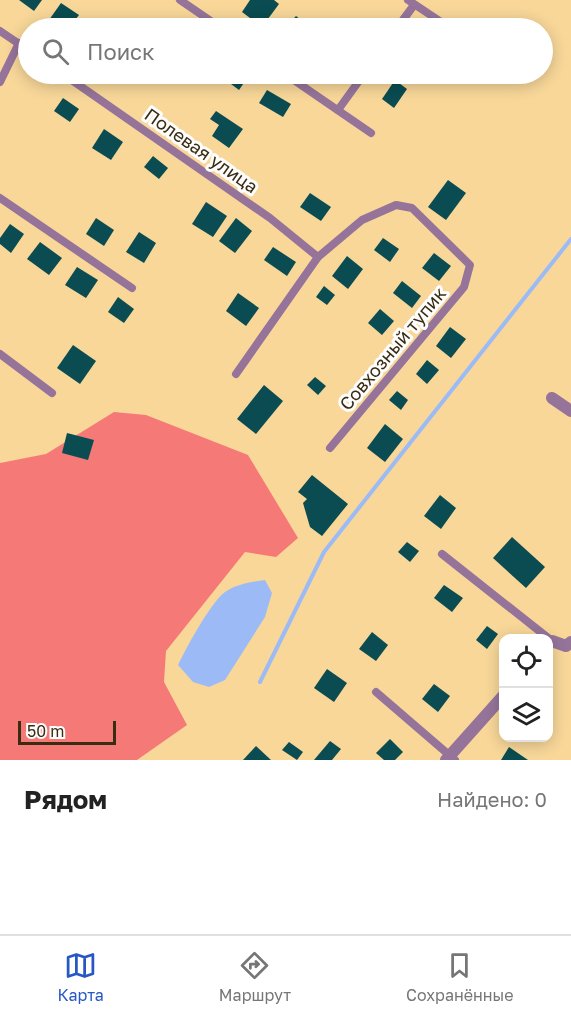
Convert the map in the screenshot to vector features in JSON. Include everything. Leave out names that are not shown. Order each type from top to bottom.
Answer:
[{"type":"street","points":[[552,398],[571,411]]},
{"type":"street","points":[[553,644],[566,646],[571,642]]},
{"type":"street","points":[[450,759],[499,701]]},
{"type":"lane","points":[[180,0],[206,18]]},
{"type":"lane","points":[[402,18],[411,2],[435,18]]},
{"type":"lane","points":[[0,31],[18,42]]},
{"type":"lane","points":[[0,82],[18,45]]},
{"type":"lane","name":"Полевая улица","points":[[77,84],[270,218],[318,257]]},
{"type":"lane","points":[[300,84],[371,133]]},
{"type":"lane","points":[[338,110],[357,84]]},
{"type":"lane","points":[[0,198],[132,288]]},
{"type":"lane","name":"Совхозный тупик","points":[[318,257],[362,220],[396,205],[412,208],[470,265],[464,287],[330,448]]},
{"type":"lane","points":[[236,374],[318,257]]},
{"type":"lane","points":[[0,354],[52,393]]},
{"type":"lane","points":[[442,554],[539,634]]},
{"type":"lane","points":[[376,692],[450,759]]},
{"type":"shaded area","points":[[114,412],[146,415],[248,455],[298,538],[276,557],[245,552],[166,651],[164,682],[187,725],[137,760],[0,760],[0,463],[46,454]]},
{"type":"water","points":[[265,580],[272,593],[265,617],[225,680],[209,687],[193,682],[178,665],[213,605],[230,589]]},
{"type":"building","points":[[19,0],[42,0],[34,11]]},
{"type":"building","points":[[250,0],[274,0],[279,4],[269,18],[250,18],[242,12]]},
{"type":"building","points":[[61,3],[79,15],[77,18],[50,18]]},
{"type":"building","points":[[231,84],[243,84],[239,90]]},
{"type":"building","points":[[392,84],[400,84],[407,89],[394,108],[382,99]]},
{"type":"building","points":[[267,90],[291,104],[283,117],[259,103]]},
{"type":"building","points":[[63,98],[79,109],[70,122],[54,111]]},
{"type":"building","points":[[216,111],[243,129],[229,148],[212,136],[219,125],[210,119]]},
{"type":"building","points":[[104,129],[123,142],[111,160],[92,148]]},
{"type":"building","points":[[153,156],[168,168],[159,179],[144,167]]},
{"type":"building","points":[[448,180],[466,193],[446,220],[428,207]]},
{"type":"building","points":[[310,193],[331,207],[321,221],[300,207]]},
{"type":"building","points":[[206,202],[227,216],[213,237],[192,224]]},
{"type":"building","points":[[96,218],[114,230],[104,246],[86,234]]},
{"type":"building","points":[[236,218],[252,231],[235,253],[219,241]]},
{"type":"building","points":[[10,224],[24,234],[11,253],[0,244],[0,238]]},
{"type":"building","points":[[139,232],[156,243],[144,263],[126,252]]},
{"type":"building","points":[[383,238],[399,249],[390,262],[374,250]]},
{"type":"building","points":[[40,242],[62,258],[49,275],[27,259]]},
{"type":"building","points":[[273,247],[296,262],[287,276],[264,260]]},
{"type":"building","points":[[434,253],[451,266],[439,281],[422,268]]},
{"type":"building","points":[[347,256],[363,269],[348,289],[332,276]]},
{"type":"building","points":[[77,267],[98,280],[86,298],[65,285]]},
{"type":"building","points":[[402,281],[421,296],[412,308],[393,293]]},
{"type":"building","points":[[324,286],[335,295],[327,305],[316,297]]},
{"type":"building","points":[[238,293],[259,308],[246,326],[226,311]]},
{"type":"building","points":[[118,297],[134,309],[124,323],[108,312]]},
{"type":"building","points":[[380,309],[394,321],[382,335],[368,323]]},
{"type":"building","points":[[450,327],[466,339],[451,358],[436,346]]},
{"type":"building","points":[[73,345],[96,361],[80,384],[57,368]]},
{"type":"building","points":[[427,360],[439,370],[427,384],[416,374]]},
{"type":"building","points":[[315,377],[326,386],[318,395],[307,385]]},
{"type":"building","points":[[264,385],[283,401],[256,434],[237,419]]},
{"type":"building","points":[[397,391],[408,400],[401,410],[389,400]]},
{"type":"building","points":[[385,424],[403,439],[385,462],[367,448]]},
{"type":"building","points":[[67,433],[94,440],[88,460],[62,453]]},
{"type":"building","points":[[312,475],[348,504],[322,536],[310,527],[303,503],[307,499],[298,492]]},
{"type":"building","points":[[440,495],[456,508],[441,529],[424,516]]},
{"type":"building","points":[[512,537],[545,567],[526,588],[493,558]]},
{"type":"building","points":[[407,542],[419,551],[410,562],[398,552]]},
{"type":"building","points":[[444,585],[463,598],[452,612],[434,598]]},
{"type":"building","points":[[487,626],[498,634],[487,649],[476,640]]},
{"type":"building","points":[[372,632],[388,645],[376,661],[359,649]]},
{"type":"building","points":[[327,669],[347,683],[334,702],[314,688]]},
{"type":"building","points":[[434,684],[450,696],[438,712],[422,699]]},
{"type":"building","points":[[390,739],[403,752],[395,760],[384,760],[376,753]]},
{"type":"building","points":[[330,741],[341,749],[332,760],[314,760]]},
{"type":"building","points":[[289,742],[303,752],[297,760],[282,750]]},
{"type":"building","points":[[256,746],[271,760],[243,760]]},
{"type":"building","points":[[509,747],[528,760],[501,760]]},
{"type":"waterway","points":[[260,682],[324,552],[571,239]]}]
